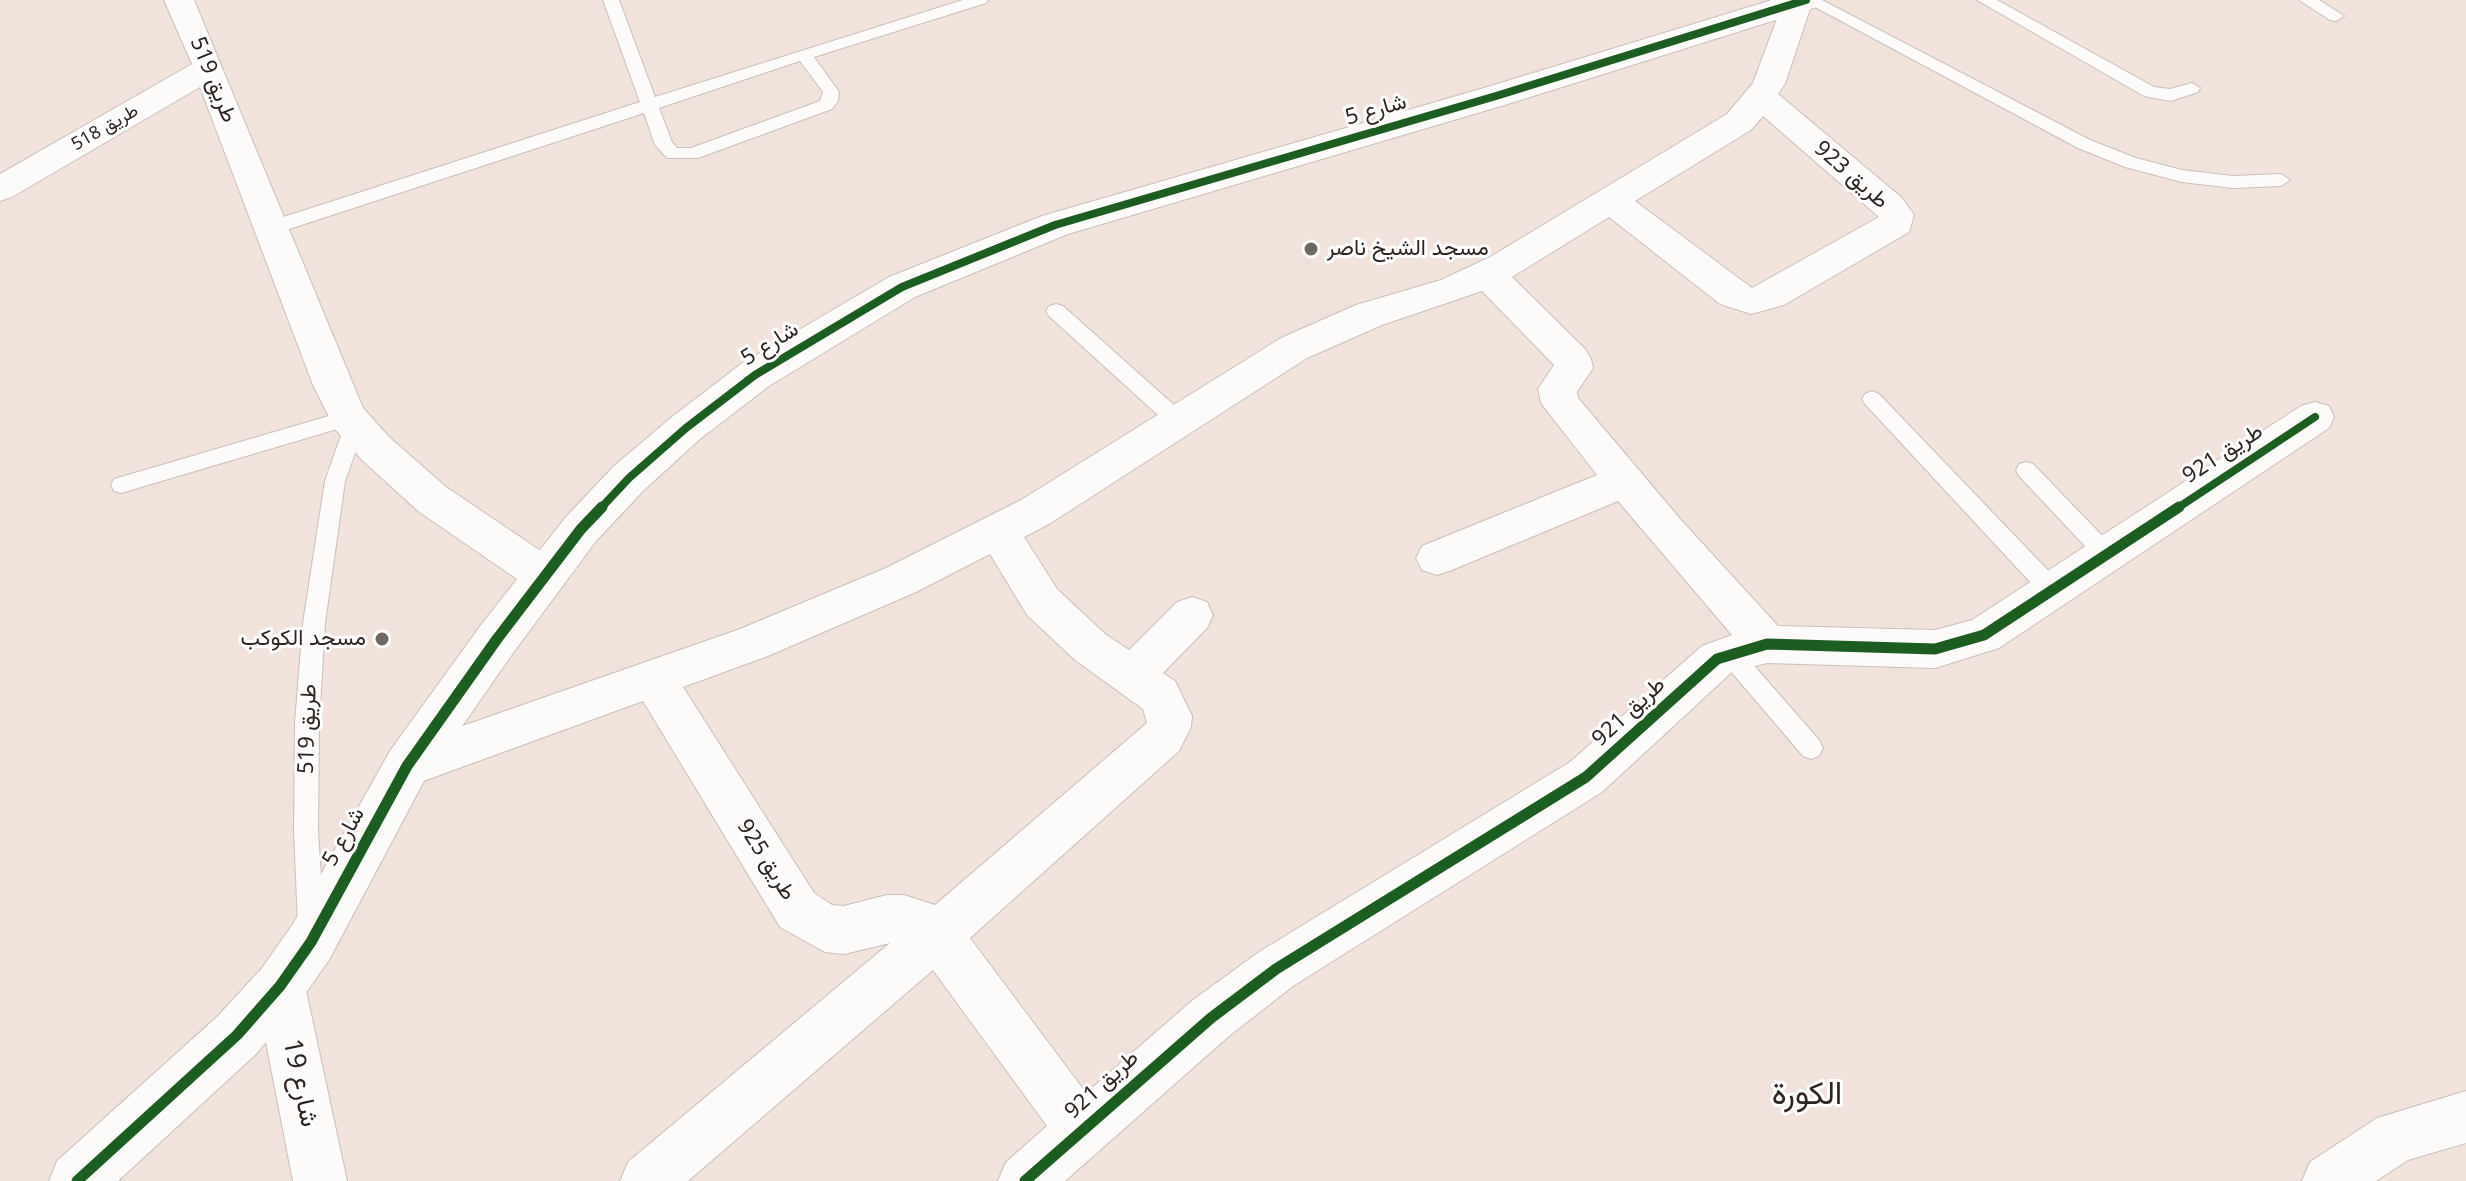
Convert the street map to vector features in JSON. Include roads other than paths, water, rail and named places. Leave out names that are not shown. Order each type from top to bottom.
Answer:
[{"type":"street","name":"طريق 519","points":[[179,0],[209,68],[332,385],[352,422],[386,459],[432,499],[545,576]]},
{"type":"street","points":[[407,766],[829,612],[1035,512],[1258,368],[1331,330],[1454,289],[1487,274],[1725,133],[1761,97],[1769,84],[1805,1]]},
{"type":"street","name":"شارع 5","points":[[77,1181],[237,1035],[280,986],[311,942],[407,766],[545,576],[610,499],[686,428],[755,375],[902,287],[1055,225],[1511,92],[1805,1]]},
{"type":"street","name":"طريق 518","points":[[0,189],[209,68]]},
{"type":"street","name":"طريق 923","points":[[1612,201],[1733,295],[1751,301],[1771,296],[1897,223],[1897,215],[1761,97]]},
{"type":"street","points":[[1487,274],[1572,359],[1574,368],[1557,389],[1558,399],[1625,481],[1748,649]]},
{"type":"street","name":"طريق 921","points":[[1025,1181],[1221,1010],[1276,969],[1586,777],[1644,728],[1701,672],[1748,649],[1908,649],[1948,646],[1984,635],[2315,417]]},
{"type":"street","points":[[1437,558],[1625,481]]},
{"type":"street","points":[[647,1181],[937,935],[1163,737],[1170,716],[1159,695],[1064,626],[1042,602],[998,531]]},
{"type":"street","points":[[1132,676],[1192,615]]},
{"type":"street","name":"طريق 925","points":[[653,678],[797,910],[825,928],[844,930],[887,919],[904,919],[922,924],[937,935],[1082,1130]]},
{"type":"street","name":"شارع 19","points":[[280,986],[320,1181]]},
{"type":"street","points":[[2329,1181],[2396,1137],[2466,1117]]},
{"type":"lane","points":[[611,0],[667,150],[673,154],[692,154],[826,105],[831,92],[804,55]]},
{"type":"lane","points":[[1985,0],[2150,92],[2171,95],[2192,88]]},
{"type":"lane","points":[[2307,0],[2336,16]]},
{"type":"lane","points":[[271,228],[972,1]]},
{"type":"lane","points":[[1805,1],[2084,144],[2131,163],[2182,176],[2233,182],[2281,180]]},
{"type":"lane","points":[[1056,311],[1177,420]]},
{"type":"lane","points":[[1872,399],[2052,590]]},
{"type":"lane","points":[[121,485],[352,422]]},
{"type":"lane","name":"طريق 519","points":[[311,942],[306,831],[307,723],[314,623],[335,481],[352,422]]},
{"type":"lane","points":[[2026,470],[2106,554]]},
{"type":"lane","points":[[1748,649],[1811,748]]},
{"type":"place","name":"مسجد الشيخ ناصر","points":[[1311,249]]},
{"type":"place","name":"مسجد الكوكب","points":[[382,639]]},
{"type":"district","name":"الكورة","points":[[1807,1095]]}]
